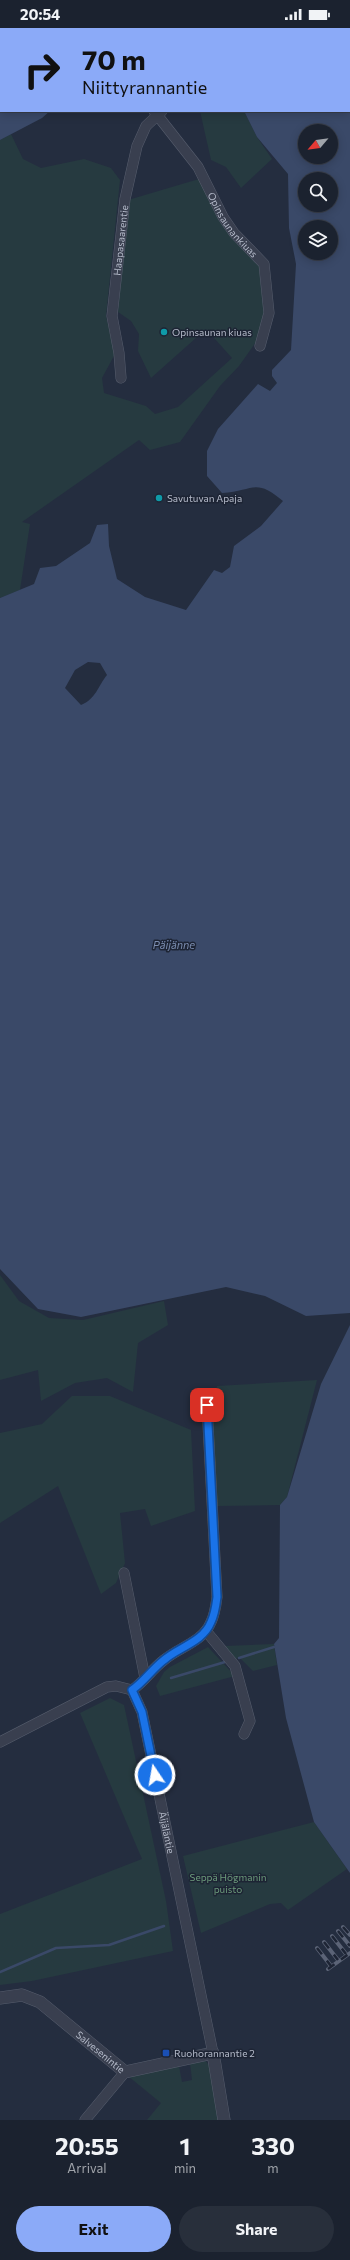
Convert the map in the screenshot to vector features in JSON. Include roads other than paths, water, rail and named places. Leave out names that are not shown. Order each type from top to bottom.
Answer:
[{"type":"street","name":"Opinsaunankiuas","points":[[158,112],[198,167],[223,217],[234,233],[264,264],[269,313],[260,346]]},
{"type":"street","name":"Haapasaarentie","points":[[121,378],[120,353],[112,316],[125,199],[137,146],[146,126],[158,112]]},
{"type":"street","points":[[0,1742],[106,1687],[116,1686],[132,1690],[165,1658],[188,1645],[206,1631],[212,1621],[217,1597],[207,1405]]},
{"type":"street","points":[[124,1573],[145,1678]]},
{"type":"street","points":[[206,1631],[235,1666],[250,1721],[244,1734]]},
{"type":"street","name":"Äijäläntie","points":[[132,1690],[142,1712],[213,2054],[224,2120]]},
{"type":"street","name":"Salvesenintie","points":[[0,1998],[22,1995],[40,2002],[125,2072],[213,2054]]},
{"type":"street","points":[[85,2120],[125,2072]]},
{"type":"water","points":[[0,112],[49,112],[42,118],[0,140]]},
{"type":"water","name":"Päijänne","points":[[244,112],[350,112],[350,1313],[306,1316],[265,1296],[226,1287],[81,1317],[38,1309],[0,1269],[0,598],[34,584],[40,568],[56,566],[90,543],[97,525],[108,524],[109,546],[117,579],[145,597],[186,610],[214,570],[222,573],[230,567],[234,546],[261,526],[283,501],[266,489],[260,487],[222,493],[207,476],[207,451],[218,429],[258,384],[270,391],[277,383],[272,376],[272,370],[291,350],[296,264],[289,228],[288,174],[257,137]],"holes":[[[88,662],[100,663],[107,675],[93,696],[81,705],[65,688],[75,670]]]},
{"type":"water","points":[[350,1325],[350,1873],[314,1822],[286,1718],[274,1644],[279,1638],[280,1505],[287,1497],[321,1384]]},
{"type":"waterway","points":[[239,1658],[274,1647]]},
{"type":"waterway","points":[[171,1678],[225,1662]]},
{"type":"waterway","points":[[0,1972],[56,1948],[109,1945],[164,1926]]},
{"type":"railway","points":[[343,1927],[350,1935]]},
{"type":"railway","points":[[338,1931],[350,1946]]},
{"type":"railway","points":[[332,1936],[346,1954]]},
{"type":"railway","points":[[324,1942],[338,1960]]},
{"type":"railway","points":[[317,1948],[331,1966]]},
{"type":"railway","points":[[328,1969],[350,1953]]},
{"type":"place","name":"Opinsaunan kiuas","points":[[164,332]]},
{"type":"place","name":"Savutuvan Apaja","points":[[159,498]]},
{"type":"place","name":"Ruohorannantie 2","points":[[166,2053]]},
{"type":"park label","name":"Seppä Högmanin puisto","points":[[228,1882]]}]
